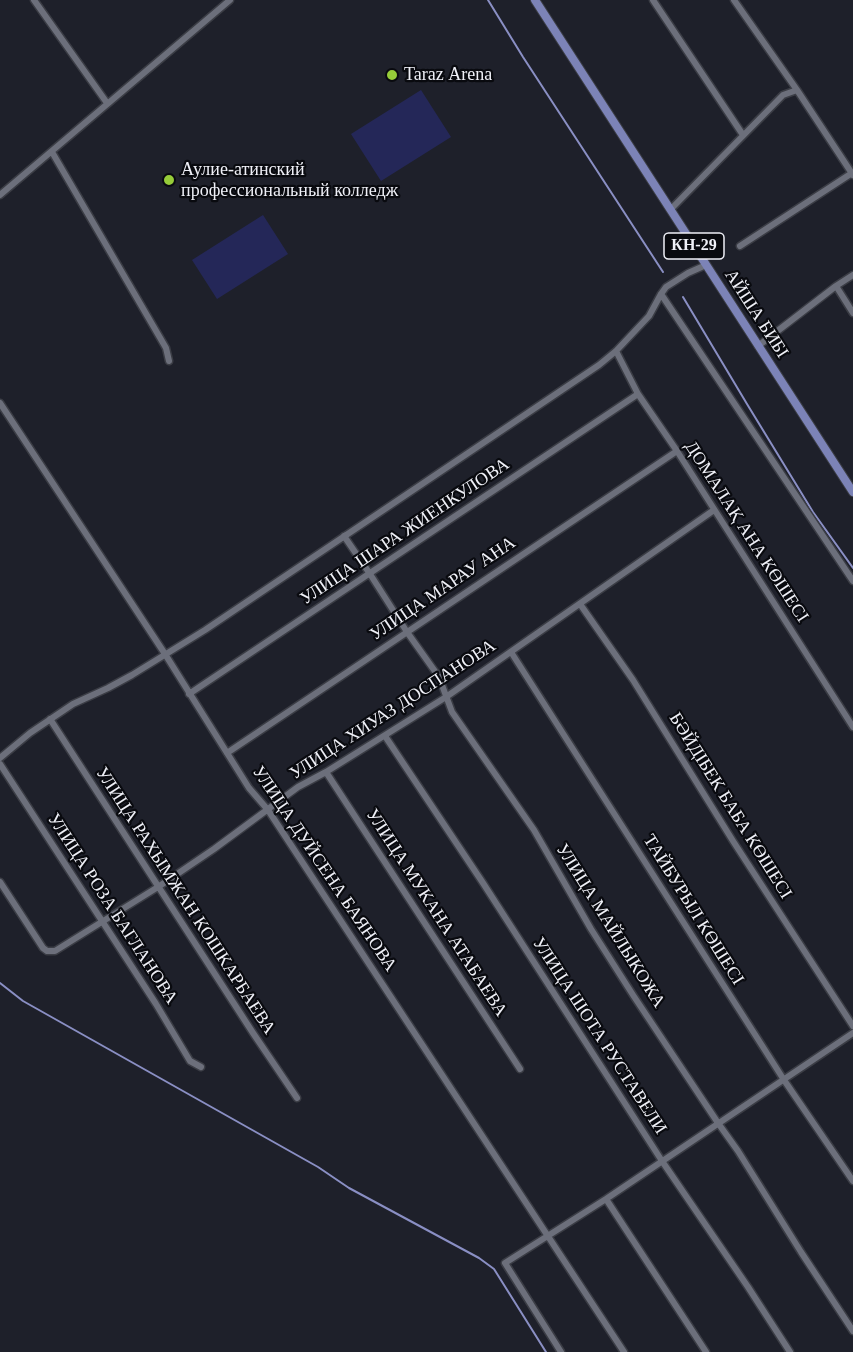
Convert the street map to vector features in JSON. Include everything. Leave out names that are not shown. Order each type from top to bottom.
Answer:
[{"type":"main road","name":"АЙША БИБІ","points":[[536,0],[853,492]]},
{"type":"street","points":[[34,0],[107,104]]},
{"type":"street","points":[[0,195],[230,0]]},
{"type":"street","points":[[653,0],[743,135]]},
{"type":"street","points":[[734,0],[852,174],[740,246]]},
{"type":"street","points":[[671,210],[783,96],[797,90]]},
{"type":"street","points":[[52,152],[166,348],[169,361]]},
{"type":"street","points":[[0,758],[73,704],[116,683],[205,630],[599,365],[616,351],[649,316],[666,287],[706,265]]},
{"type":"street","points":[[758,346],[853,275]]},
{"type":"street","points":[[836,286],[853,313]]},
{"type":"street","points":[[661,294],[853,581]]},
{"type":"street","name":"ДОМАЛАҚ АНА КӨШЕСІ","points":[[616,351],[638,394],[677,451],[853,727]]},
{"type":"street","name":"УЛИЦА ШАРА ЖИЕНКУЛОВА","points":[[189,694],[638,394]]},
{"type":"street","name":"УЛИЦА ДУЙСЕНА БАЯНОВА","points":[[0,403],[165,654],[249,788],[268,810],[624,1352]]},
{"type":"street","name":"УЛИЦА МАРАУ АНА","points":[[227,753],[677,451]]},
{"type":"street","name":"УЛИЦА ХИУАЗ ДОСПАНОВА","points":[[0,882],[43,948],[47,951],[55,951],[158,887],[298,787],[446,697],[714,510]]},
{"type":"street","name":"УЛИЦА МАЙЛЫКОЖА","points":[[344,536],[407,632],[440,677],[452,712],[534,830],[591,929],[853,1330]]},
{"type":"street","name":"БӘЙДІБЕК БАБА КӨШЕСІ","points":[[580,604],[633,680],[733,841],[853,1026]]},
{"type":"street","name":"ТАЙБУРЫЛ КӨШЕСІ","points":[[511,652],[784,1080],[853,1181]]},
{"type":"street","name":"УЛИЦА РАХЫМЖАН КОШКАРБАЕВА","points":[[50,719],[297,1098]]},
{"type":"street","name":"УЛИЦА ШОТА РУСТАВЕЛИ","points":[[385,736],[483,883],[662,1161],[790,1352]]},
{"type":"street","name":"УЛИЦА РОЗА БАГЛАНОВА","points":[[0,764],[156,1004],[190,1061],[201,1067]]},
{"type":"street","name":"УЛИЦА МУКАНА АТАБАЕВА","points":[[326,772],[520,1069]]},
{"type":"street","points":[[561,1352],[505,1263],[606,1199],[853,1033]]},
{"type":"street","points":[[606,1199],[706,1352]]},
{"type":"shaded area","points":[[421,90],[451,137],[381,181],[351,134]]},
{"type":"shaded area","points":[[263,215],[288,254],[217,299],[192,260]]},
{"type":"waterway","points":[[488,0],[663,272]]},
{"type":"waterway","points":[[683,297],[813,512],[853,568]]},
{"type":"waterway","points":[[0,983],[23,1001],[318,1167],[349,1188],[479,1258],[494,1269],[546,1352]]},
{"type":"place","name":"Taraz Arena","points":[[392,75]]},
{"type":"place","name":"Аулие-атинский профессиональный колледж","points":[[169,180]]}]
